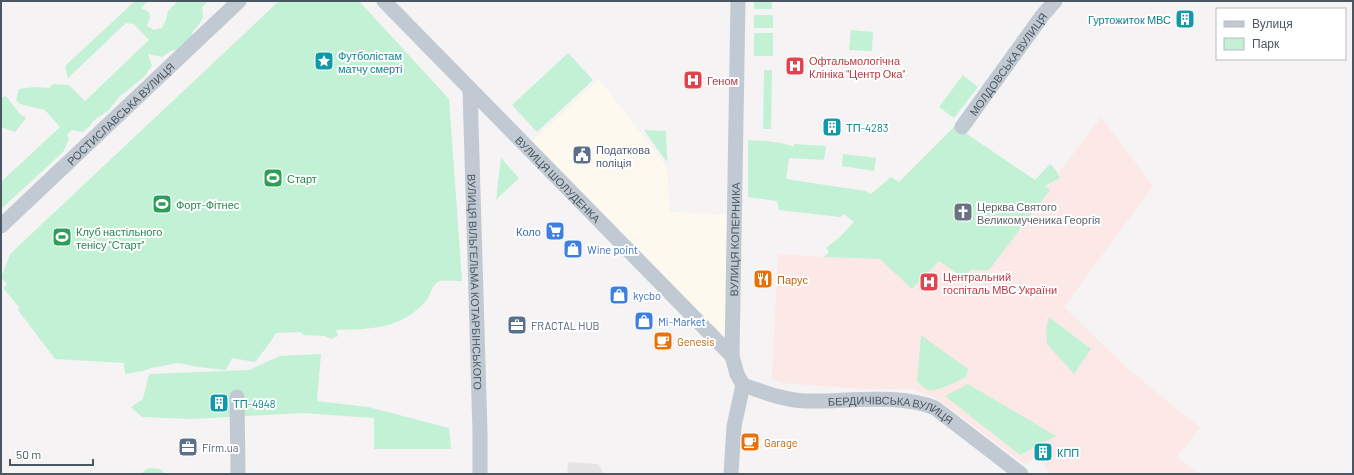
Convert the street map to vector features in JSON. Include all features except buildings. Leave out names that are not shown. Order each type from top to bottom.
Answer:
[{"type":"street","name":"РОСТИСЛАВСЬКА ВУЛИЦЯ","points":[[1,226],[239,1]]},
{"type":"street","name":"ВУЛИЦЯ ШОЛУДЕНКА","points":[[384,1],[732,356]]},
{"type":"street","name":"ВУЛИЦЯ КОПЕРНИКА","points":[[738,1],[732,356],[736,374],[743,385]]},
{"type":"street","name":"МОЛДОВСЬКА ВУЛИЦЯ","points":[[962,127],[1042,16],[1055,1]]},
{"type":"street","name":"ВУЛИЦЯ ВІЛЬГЕЛЬМА КОТАРБІНСЬКОГО","points":[[470,89],[480,474]]},
{"type":"street","points":[[731,474],[734,426],[743,385]]},
{"type":"street","name":"БЕРДИЧІВСЬКА ВУЛИЦЯ","points":[[743,385],[774,395],[804,401],[903,400],[922,403],[936,408],[1021,474]]},
{"type":"street","points":[[237,397],[238,474]]},
{"type":"shaded area","points":[[599,79],[667,167],[670,212],[730,215],[726,335],[722,337],[530,143]]},
{"type":"shaded area","name":"Центральний госпіталь МВС України","points":[[1101,117],[1153,186],[1064,307],[1126,367],[1200,428],[1177,457],[1199,474],[1050,474],[1039,456],[1024,464],[935,397],[911,389],[860,389],[784,383],[772,379],[778,254],[824,257],[955,126],[1025,174],[1049,186]]},
{"type":"shaded area","points":[[568,462],[598,464],[604,474],[567,474]]},
{"type":"green space","points":[[135,1],[148,1],[141,8],[149,12],[150,18],[147,26],[154,30],[162,28],[168,11],[178,1],[208,1],[202,7],[203,17],[182,48],[171,51],[162,57],[148,54],[152,66],[144,77],[119,97],[109,110],[93,121],[83,132],[72,130],[67,135],[69,139],[63,152],[1,209],[1,182],[60,127],[45,110],[20,104],[16,100],[19,89],[34,87],[49,88],[53,84],[69,85],[85,101],[149,40],[134,24],[126,23],[68,78],[65,66]]},
{"type":"green space","name":"Старт","points":[[279,1],[359,1],[449,99],[462,281],[438,282],[432,288],[428,298],[417,310],[405,318],[388,325],[362,329],[336,330],[338,336],[331,339],[325,336],[304,335],[300,332],[276,333],[255,362],[232,358],[226,370],[178,363],[125,374],[124,363],[55,359],[18,310],[19,307],[3,288],[7,284],[1,278],[10,254]]},
{"type":"green space","points":[[754,1],[772,1],[772,9],[754,9]]},
{"type":"green space","points":[[754,15],[773,15],[773,28],[754,28]]},
{"type":"green space","points":[[851,30],[873,32],[872,51],[849,50]]},
{"type":"green space","points":[[754,33],[773,33],[773,56],[754,56]]},
{"type":"green space","points":[[568,53],[593,80],[537,132],[512,105]]},
{"type":"green space","points":[[764,70],[772,70],[771,129],[763,129]]},
{"type":"green space","points":[[963,75],[978,87],[954,118],[939,107]]},
{"type":"green space","points":[[6,96],[19,113],[26,118],[15,132],[1,127],[1,98]]},
{"type":"green space","points":[[955,126],[1035,180],[1050,164],[1056,170],[1060,178],[1045,186],[1050,190],[989,270],[971,270],[961,276],[939,261],[912,289],[880,259],[824,257],[829,252],[826,248],[840,237],[854,222],[844,214],[840,217],[779,210],[777,201],[748,197],[748,140],[777,142],[794,147],[794,144],[826,146],[824,160],[789,158],[786,179],[865,191],[871,194],[891,177],[899,182]]},
{"type":"green space","points":[[644,130],[666,131],[667,161],[666,161]]},
{"type":"green space","points":[[843,154],[876,158],[874,171],[842,166]]},
{"type":"green space","points":[[501,158],[519,178],[496,200]]},
{"type":"green space","points":[[1049,317],[1091,349],[1074,374],[1047,344],[1046,330]]},
{"type":"green space","points":[[921,335],[968,369],[966,377],[947,386],[932,390],[928,390],[917,382]]},
{"type":"green space","points":[[321,354],[317,401],[368,407],[449,428],[451,449],[374,449],[374,418],[303,413],[192,419],[142,417],[131,407],[143,399],[149,374],[249,370],[280,356]]},
{"type":"green space","points":[[968,384],[1056,436],[1020,455],[945,396]]},
{"type":"green space","points":[[146,469],[160,469],[165,474],[141,474]]},
{"type":"place","name":"Гуртожиток МВС","points":[[1185,19]]},
{"type":"place","name":"Футболістам матчу смерті","points":[[324,61]]},
{"type":"place","name":"Офтальмологічна Клініка \"Центр Ока\"","points":[[795,66]]},
{"type":"place","name":"Геном","points":[[693,80]]},
{"type":"place","name":"ТП-4283","points":[[832,127]]},
{"type":"place","name":"Податкова поліція","points":[[582,155]]},
{"type":"place","name":"Старт","points":[[273,178]]},
{"type":"place","name":"Форт-Фітнес","points":[[162,204]]},
{"type":"place","name":"Церква Святого Великомученика Георгія","points":[[963,212]]},
{"type":"place","name":"Коло","points":[[555,231]]},
{"type":"place","name":"Клуб настільного тенісу \"Старт\"","points":[[62,237]]},
{"type":"place","name":"Wine point","points":[[573,249]]},
{"type":"place","name":"Парус","points":[[763,279]]},
{"type":"place","name":"Центральний госпіталь МВС України","points":[[929,282]]},
{"type":"place","name":"kycbo","points":[[619,295]]},
{"type":"place","name":"Mi-Market","points":[[644,321]]},
{"type":"place","name":"FRACTAL HUB","points":[[517,325]]},
{"type":"place","name":"Genesis","points":[[663,341]]},
{"type":"place","name":"ТП-4948","points":[[219,403]]},
{"type":"place","name":"Garage","points":[[750,442]]},
{"type":"place","name":"Firm.ua","points":[[188,447]]},
{"type":"place","name":"КПП","points":[[1043,452]]}]
